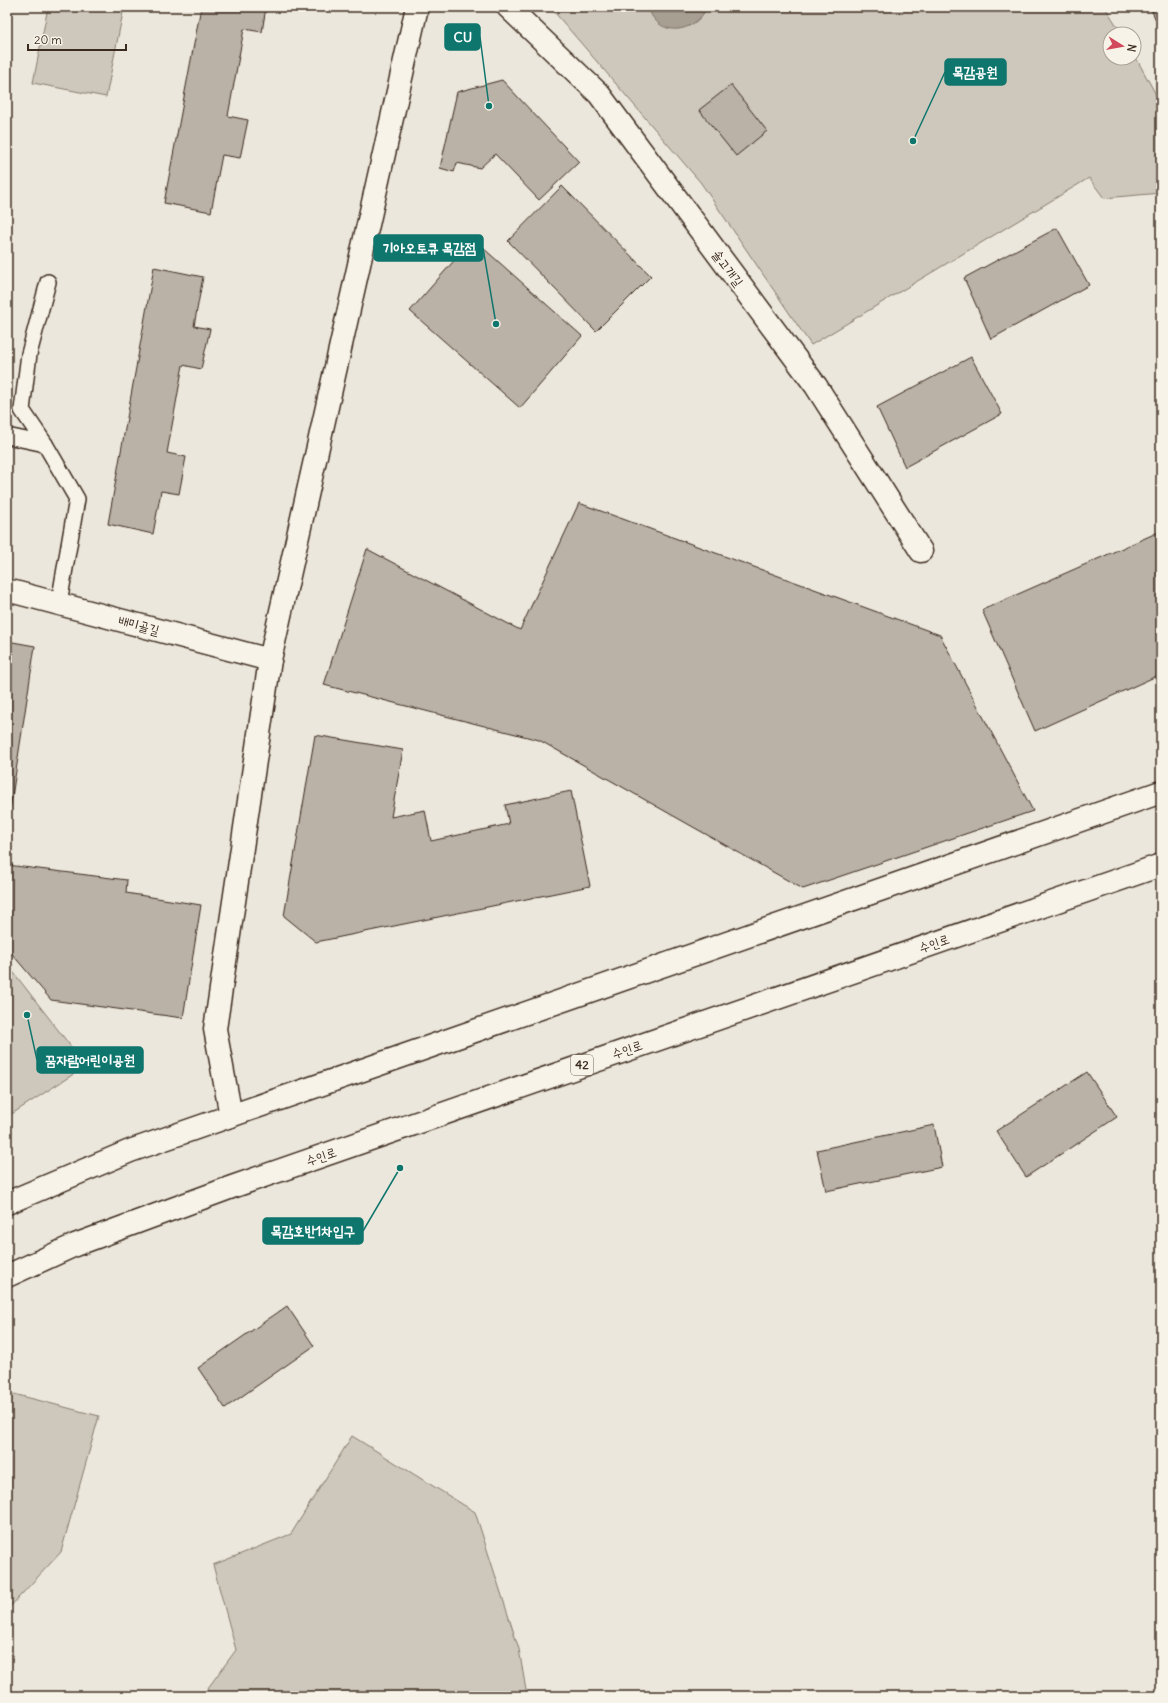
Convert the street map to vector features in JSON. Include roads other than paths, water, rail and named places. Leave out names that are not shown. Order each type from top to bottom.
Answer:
[{"type":"main road","points":[[231,1116],[215,1029],[270,660],[417,7]]},
{"type":"main road","name":"솔고개길","points":[[508,7],[599,94],[816,386],[921,551]]},
{"type":"main road","name":"배미골길","points":[[7,590],[270,660]]},
{"type":"main road","points":[[7,1203],[130,1151],[1161,792]]},
{"type":"main road","name":"수인로","points":[[7,1276],[75,1245],[232,1187],[1161,865]]},
{"type":"lane","points":[[48,282],[29,354],[22,410],[45,444],[77,500],[59,603]]},
{"type":"lane","points":[[7,436],[45,444]]},
{"type":"place","name":"CU","points":[[489,106]]},
{"type":"place","name":"목감공원","points":[[913,141]]},
{"type":"place","name":"기아오토큐 목감점","points":[[496,324]]},
{"type":"place","name":"꿈자람어린이공원","points":[[27,1015]]},
{"type":"place","name":"목감호반1차입구","points":[[400,1168]]}]
